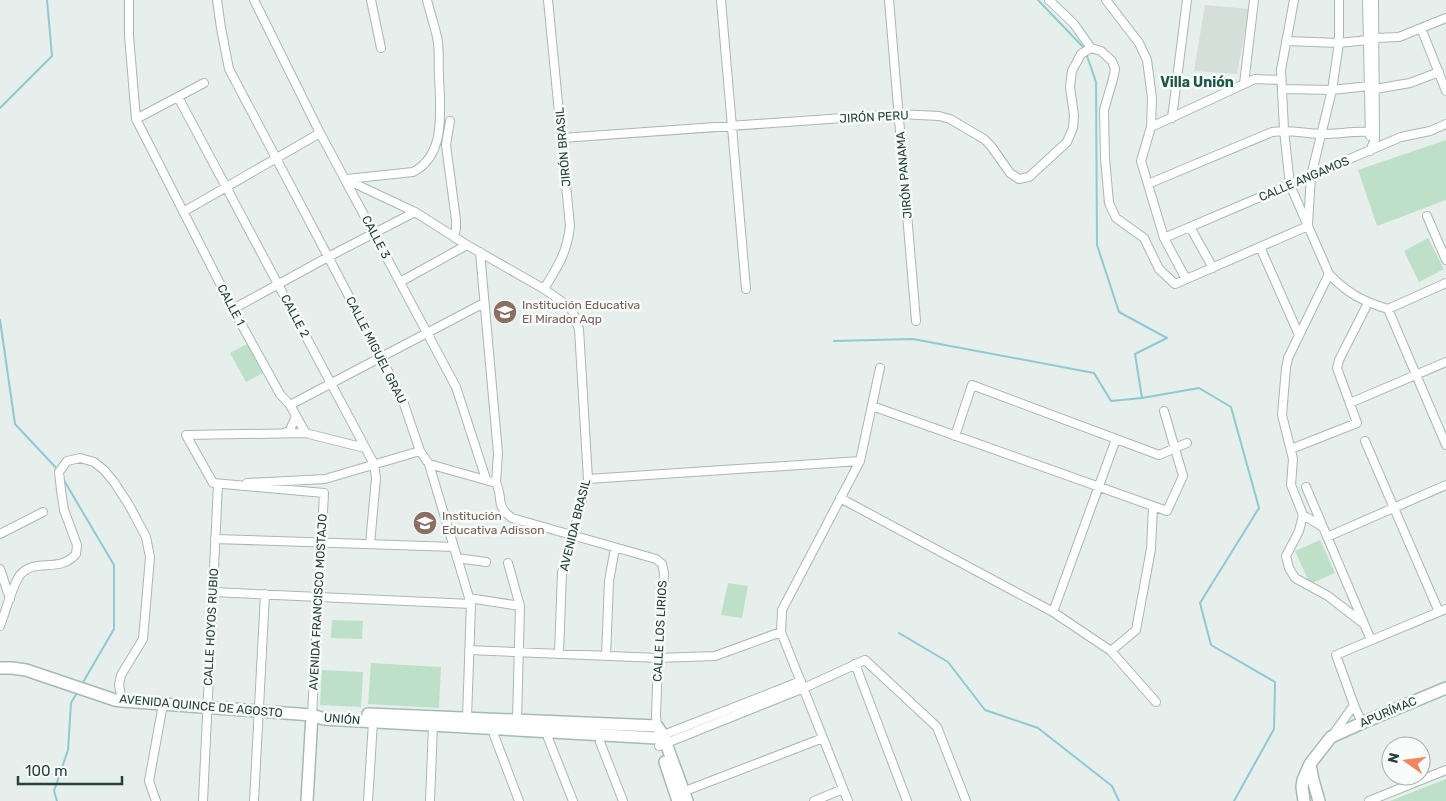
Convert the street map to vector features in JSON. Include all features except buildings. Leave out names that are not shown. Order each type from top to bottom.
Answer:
[{"type":"street","points":[[129,0],[129,36],[136,119],[204,83]]},
{"type":"street","name":"CALLE MIGUEL GRAU","points":[[217,0],[229,70],[381,357],[404,404],[420,451],[429,464],[470,601],[468,718]]},
{"type":"street","name":"CALLE 3","points":[[254,0],[320,133],[456,387],[486,479]]},
{"type":"street","points":[[371,0],[381,48]]},
{"type":"street","points":[[345,179],[413,172],[422,168],[429,161],[439,134],[440,116],[438,39],[427,0]]},
{"type":"street","name":"JIRÓN BRASIL","points":[[544,289],[562,260],[568,242],[570,226],[548,0]]},
{"type":"street","points":[[721,0],[746,289]]},
{"type":"street","name":"JIRÓN PANAMA","points":[[889,0],[916,321]]},
{"type":"street","points":[[1049,0],[1074,24],[1091,48],[1101,51],[1112,61],[1115,69],[1104,110],[1105,158],[1109,203],[1116,218],[1144,238],[1159,269],[1175,284],[1308,226]]},
{"type":"street","points":[[1106,0],[1139,43],[1147,60],[1152,98],[1151,127],[1141,161],[1164,238],[1186,279]]},
{"type":"street","points":[[1172,118],[1187,0]]},
{"type":"street","points":[[1244,84],[1254,0]]},
{"type":"street","points":[[1292,0],[1281,70],[1284,130],[1290,185],[1329,274],[1349,292],[1368,303],[1388,309],[1446,283]]},
{"type":"street","points":[[1308,226],[1311,176],[1332,90],[1339,44],[1339,0]]},
{"type":"street","points":[[1367,0],[1371,39],[1372,88],[1370,151]]},
{"type":"street","points":[[1371,39],[1374,0]]},
{"type":"street","points":[[1286,41],[1339,44],[1399,37],[1446,18]]},
{"type":"street","points":[[1421,28],[1446,91]]},
{"type":"street","name":"JIRÓN PERU","points":[[562,138],[899,114],[938,116],[950,119],[984,139],[1010,174],[1019,179],[1029,177],[1067,142],[1073,128],[1074,115],[1070,87],[1072,70],[1080,54],[1091,48]]},
{"type":"street","points":[[1282,89],[1332,90],[1372,88],[1410,83],[1439,72]]},
{"type":"street","points":[[1151,127],[1255,79],[1281,80]]},
{"type":"street","name":"CALLE 2","points":[[178,97],[374,464],[376,478],[370,544]]},
{"type":"street","name":"CALLE 1","points":[[136,119],[233,309],[280,394],[290,405],[307,433]]},
{"type":"street","points":[[450,121],[446,145],[456,220],[454,237]]},
{"type":"street","name":"CALLE ANGAMOS","points":[[1164,238],[1401,137],[1430,131],[1446,124]]},
{"type":"street","points":[[1148,184],[1272,132],[1284,130],[1322,134],[1355,132],[1371,137],[1401,137]]},
{"type":"street","points":[[183,212],[320,133]]},
{"type":"street","points":[[435,146],[446,145]]},
{"type":"street","points":[[345,179],[415,212],[467,245],[544,289]]},
{"type":"street","points":[[233,309],[328,256],[415,212]]},
{"type":"street","points":[[1427,216],[1446,260]]},
{"type":"street","points":[[1190,227],[1213,268]]},
{"type":"street","points":[[400,282],[467,245]]},
{"type":"street","points":[[1260,247],[1299,335]]},
{"type":"street","points":[[429,464],[496,483],[498,453],[480,252]]},
{"type":"street","points":[[1329,274],[1288,358],[1285,377],[1282,415],[1293,459],[1291,485],[1303,515],[1299,531],[1286,556],[1289,568],[1295,578],[1328,596],[1364,624]]},
{"type":"street","name":"AVENIDA BRASIL","points":[[544,289],[571,308],[579,328],[588,479],[562,573],[559,654]]},
{"type":"street","points":[[290,405],[484,303]]},
{"type":"street","points":[[1291,449],[1357,423],[1337,368],[1339,360],[1368,303]]},
{"type":"street","points":[[1388,309],[1446,445]]},
{"type":"street","points":[[1350,403],[1446,362]]},
{"type":"street","points":[[848,801],[781,632],[782,610],[860,461],[880,368]]},
{"type":"street","points":[[955,436],[972,386],[1158,454],[1187,444]]},
{"type":"street","points":[[872,406],[1167,511],[1183,476],[1164,410]]},
{"type":"street","points":[[284,433],[290,430],[296,416]]},
{"type":"street","points":[[366,448],[307,433],[186,435],[209,478],[213,483],[218,484],[324,479],[420,451]]},
{"type":"street","points":[[1054,612],[1116,439]]},
{"type":"street","points":[[1362,723],[1336,655],[1442,611],[1365,441]]},
{"type":"street","points":[[0,626],[20,576],[26,570],[33,567],[60,565],[70,561],[76,554],[77,545],[64,510],[60,472],[67,461],[80,458],[94,462],[114,482],[128,504],[146,537],[150,557],[143,639],[121,674],[119,685],[122,701]]},
{"type":"street","points":[[588,479],[860,461]]},
{"type":"street","name":"CALLE LOS LIRIOS","points":[[496,483],[499,488],[500,505],[504,513],[512,518],[656,559],[662,564],[664,573],[656,716],[661,738]]},
{"type":"street","name":"AVENIDA FRANCISCO MOSTAJO","points":[[218,484],[324,493],[307,801]]},
{"type":"street","name":"CALLE HOYOS RUBIO","points":[[203,801],[218,484]]},
{"type":"street","points":[[1327,536],[1446,485]]},
{"type":"street","points":[[1306,486],[1371,640]]},
{"type":"street","points":[[840,498],[1054,612],[1111,651],[1156,702]]},
{"type":"street","points":[[1111,651],[1136,630],[1151,548],[1153,506]]},
{"type":"street","points":[[0,534],[42,512]]},
{"type":"street","points":[[1303,515],[1323,527]]},
{"type":"street","points":[[215,539],[454,547]]},
{"type":"street","points":[[606,656],[609,581],[615,548]]},
{"type":"street","points":[[457,558],[486,562]]},
{"type":"street","points":[[508,564],[520,606],[517,720]]},
{"type":"street","points":[[0,569],[10,599]]},
{"type":"street","points":[[213,592],[470,601],[520,606]]},
{"type":"street","points":[[254,801],[265,594]]},
{"type":"street","points":[[469,650],[658,658],[715,656],[781,632]]},
{"type":"street","points":[[823,738],[681,797],[661,738],[865,660],[937,727],[964,800]]},
{"type":"street","points":[[855,664],[907,801]]},
{"type":"street","name":"AVENIDA QUINCE DE AGOSTO","points":[[0,668],[19,668],[122,701],[312,715]]},
{"type":"street","name":"APURÍMAC","points":[[1331,737],[1446,688]]},
{"type":"street","points":[[156,801],[149,781],[163,704]]},
{"type":"street","points":[[1304,801],[1303,780],[1310,764],[1354,705]]},
{"type":"street","name":"UNIÓN","points":[[312,715],[324,712],[517,720],[661,738]]},
{"type":"street","name":"UNIÓN","points":[[312,715],[324,719],[661,738]]},
{"type":"street","points":[[368,801],[373,722]]},
{"type":"street","points":[[430,801],[433,726]]},
{"type":"street","points":[[494,729],[494,735],[519,801]]},
{"type":"street","points":[[547,732],[572,801]]},
{"type":"street","points":[[599,735],[623,801]]},
{"type":"street","points":[[1310,764],[1319,801]]},
{"type":"street","points":[[1368,801],[1446,770]]},
{"type":"street","points":[[814,801],[843,789]]},
{"type":"shaded area","points":[[1205,5],[1249,9],[1237,74],[1194,71]]},
{"type":"green space","points":[[1446,140],[1446,200],[1377,226],[1358,170]]},
{"type":"green space","points":[[1428,238],[1444,269],[1419,282],[1404,251]]},
{"type":"green space","points":[[247,344],[263,373],[246,382],[230,353]]},
{"type":"green space","points":[[1320,540],[1335,573],[1310,584],[1295,551]]},
{"type":"green space","points":[[728,583],[748,586],[742,618],[721,615]]},
{"type":"green space","points":[[332,620],[363,621],[362,639],[331,638]]},
{"type":"green space","points":[[371,663],[441,667],[439,708],[368,704]]},
{"type":"green space","points":[[322,670],[363,672],[361,707],[320,705]]},
{"type":"green space","points":[[1446,779],[1446,801],[1390,801],[1431,786]]},
{"type":"waterway","points":[[0,108],[52,56],[47,0]]},
{"type":"waterway","points":[[1038,0],[1084,48]]},
{"type":"waterway","points":[[1086,53],[1096,82],[1097,245],[1119,312],[1167,338],[1135,354],[1142,398],[1199,388],[1231,407],[1259,508],[1200,603],[1211,645],[1275,682],[1274,729],[1234,801]]},
{"type":"waterway","points":[[0,320],[15,424],[59,471]]},
{"type":"waterway","points":[[834,341],[913,339],[1094,373],[1111,401],[1142,398]]},
{"type":"waterway","points":[[62,477],[114,565],[114,629],[82,684]]},
{"type":"waterway","points":[[899,633],[948,662],[985,710],[1038,728],[1112,786],[1119,801]]},
{"type":"waterway","points":[[57,801],[54,791],[68,750],[71,703],[78,691]]},
{"type":"place","name":"Institución Educativa El Mirador Aqp","points":[[505,312]]},
{"type":"place","name":"Institución Educativa Adisson","points":[[425,523]]},
{"type":"district","name":"Villa Unión","points":[[1197,82]]}]
